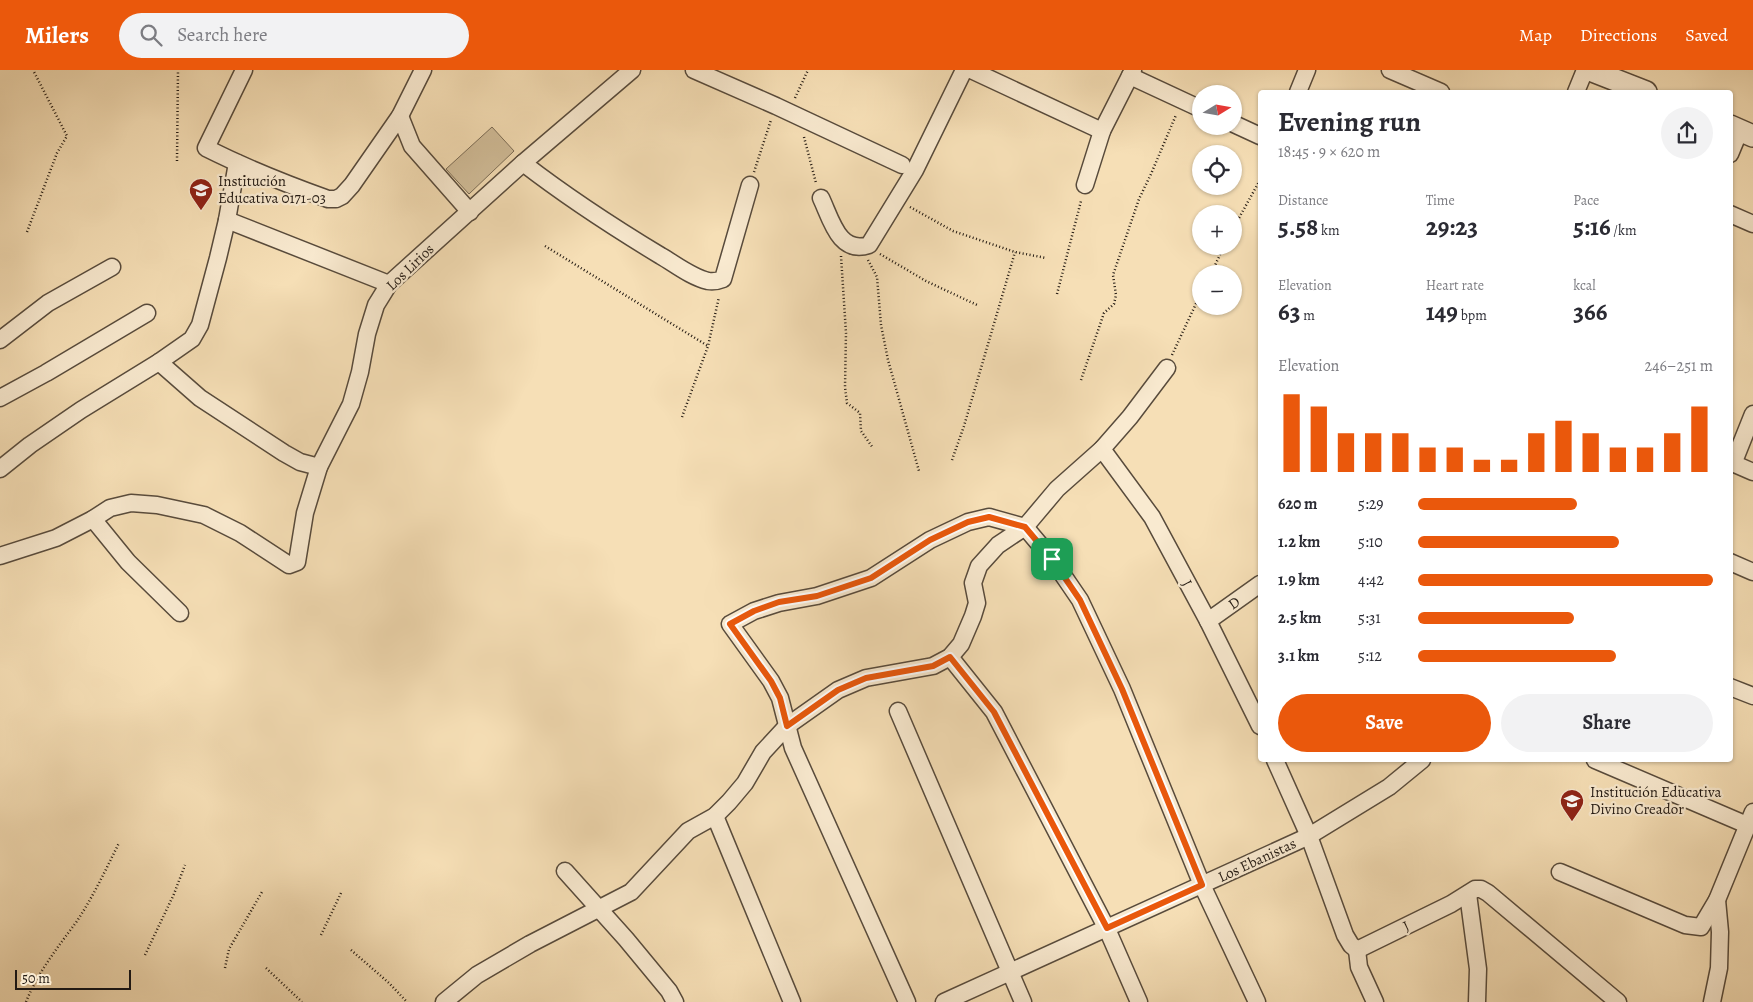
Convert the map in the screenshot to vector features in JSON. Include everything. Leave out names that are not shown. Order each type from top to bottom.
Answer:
[{"type":"street","points":[[244,70],[206,148],[236,163],[328,199],[336,199],[342,196],[352,185],[400,116],[423,70]]},
{"type":"street","name":"Los Lirios","points":[[92,519],[110,508],[131,503],[157,505],[204,516],[240,533],[289,565],[294,565],[298,559],[305,513],[319,467],[351,404],[360,372],[367,334],[376,305],[389,284],[523,163],[632,70]]},
{"type":"street","points":[[694,70],[902,165]]},
{"type":"street","points":[[821,198],[840,240],[851,246],[861,248],[869,245],[916,170],[964,70]]},
{"type":"street","points":[[972,70],[1102,131]]},
{"type":"street","points":[[1299,90],[1307,70]]},
{"type":"street","points":[[1390,70],[1436,90]]},
{"type":"street","points":[[1577,90],[1585,70]]},
{"type":"street","points":[[1590,70],[1641,90]]},
{"type":"street","points":[[1085,184],[1102,131],[1132,73],[1192,105]]},
{"type":"street","points":[[400,116],[412,146],[470,212]]},
{"type":"street","points":[[1242,128],[1258,135]]},
{"type":"street","points":[[1733,149],[1745,130]]},
{"type":"street","points":[[0,469],[73,415],[159,362],[192,339],[200,325],[227,220],[236,163]]},
{"type":"street","points":[[523,163],[562,193],[693,275],[708,281],[716,281],[723,278],[750,185]]},
{"type":"street","points":[[1733,215],[1753,224]]},
{"type":"street","points":[[227,220],[389,284]]},
{"type":"street","points":[[0,340],[48,303],[112,266]]},
{"type":"street","points":[[0,398],[46,373],[146,313]]},
{"type":"street","points":[[159,362],[200,398],[284,453],[300,462],[319,467]]},
{"type":"street","points":[[444,1002],[477,975],[530,944],[631,892],[688,831],[715,816],[745,783],[763,752],[787,726],[838,690],[866,678],[933,666],[950,657],[961,644],[973,616],[977,603],[973,582],[979,566],[998,545],[1025,527],[1057,489],[1102,449],[1130,417],[1167,368]]},
{"type":"street","points":[[1733,461],[1753,414]]},
{"type":"street","name":"J","points":[[1102,449],[1152,517],[1258,721]]},
{"type":"street","points":[[1733,463],[1753,472]]},
{"type":"street","points":[[907,1002],[793,748],[780,698],[771,681],[730,624],[754,611],[779,602],[817,596],[871,578],[930,540],[968,522],[989,517],[1025,527],[1052,559],[1080,600],[1122,689],[1202,885],[1257,1002]]},
{"type":"street","points":[[0,556],[56,538],[92,519],[128,562],[180,613]]},
{"type":"street","points":[[1733,563],[1753,572]]},
{"type":"street","name":"D","points":[[1208,622],[1258,585]]},
{"type":"street","points":[[950,657],[994,712],[1107,928],[1139,1002]]},
{"type":"street","points":[[1733,688],[1753,696]]},
{"type":"street","points":[[898,711],[1023,1002]]},
{"type":"street","points":[[1276,762],[1309,836],[1345,935],[1351,945],[1357,950],[1359,967],[1375,1002]]},
{"type":"street","name":"Los Ebanistas","points":[[944,1002],[1309,836],[1389,787],[1420,762]]},
{"type":"street","points":[[1560,872],[1685,925],[1701,926],[1717,900],[1750,818],[1600,762]]},
{"type":"street","points":[[715,816],[792,1002]]},
{"type":"street","points":[[565,871],[626,939],[669,991],[675,1002]]},
{"type":"street","name":"J","points":[[1357,950],[1451,904],[1475,889],[1481,889],[1488,892],[1618,1002]]},
{"type":"street","points":[[1468,894],[1478,969],[1477,1002]]},
{"type":"street","points":[[1712,1002],[1719,968],[1720,932],[1717,900]]},
{"type":"path","points":[[27,232],[57,153],[67,136],[33,70]]},
{"type":"path","points":[[176,162],[178,70]]},
{"type":"path","points":[[750,185],[808,70]]},
{"type":"path","points":[[1082,380],[1104,313],[1114,304],[1116,295],[1113,275],[1138,199],[1151,174],[1182,100]]},
{"type":"path","points":[[787,112],[821,198]]},
{"type":"path","points":[[1057,294],[1085,184]]},
{"type":"path","points":[[1242,213],[1258,184]]},
{"type":"path","points":[[897,200],[953,231],[1015,252],[1046,258]]},
{"type":"path","points":[[840,240],[846,333],[845,387],[847,403],[860,413],[861,430],[873,448]]},
{"type":"path","points":[[545,246],[708,346]]},
{"type":"path","points":[[952,460],[964,426],[1015,252]]},
{"type":"path","points":[[888,260],[926,281],[977,305]]},
{"type":"path","points":[[877,277],[888,360],[919,471]]},
{"type":"path","points":[[682,417],[708,346],[723,278]]},
{"type":"path","points":[[1167,368],[1192,313]]},
{"type":"path","points":[[26,1002],[31,989],[54,951],[90,899],[119,843]]},
{"type":"path","points":[[145,955],[174,894],[185,865]]},
{"type":"path","points":[[225,968],[229,949],[262,892]]},
{"type":"path","points":[[321,936],[341,893]]},
{"type":"path","points":[[351,950],[389,983],[407,1002]]},
{"type":"path","points":[[266,968],[302,1002]]},
{"type":"shaded area","points":[[492,127],[514,151],[469,194],[446,169]]},
{"type":"place","name":"Institución Educativa 0171-03","points":[[201,211]]},
{"type":"place","name":"Institución Educativa Divino Creador","points":[[1572,822]]},
{"type":"route","points":[[989,517],[1025,527],[1052,559],[1080,600],[1122,689],[1202,885],[1107,928],[994,712],[950,657],[933,666],[866,678],[838,690],[787,726],[780,698],[771,681],[730,624],[754,611],[779,602],[817,596],[871,578],[930,540],[968,522],[989,517]]}]
